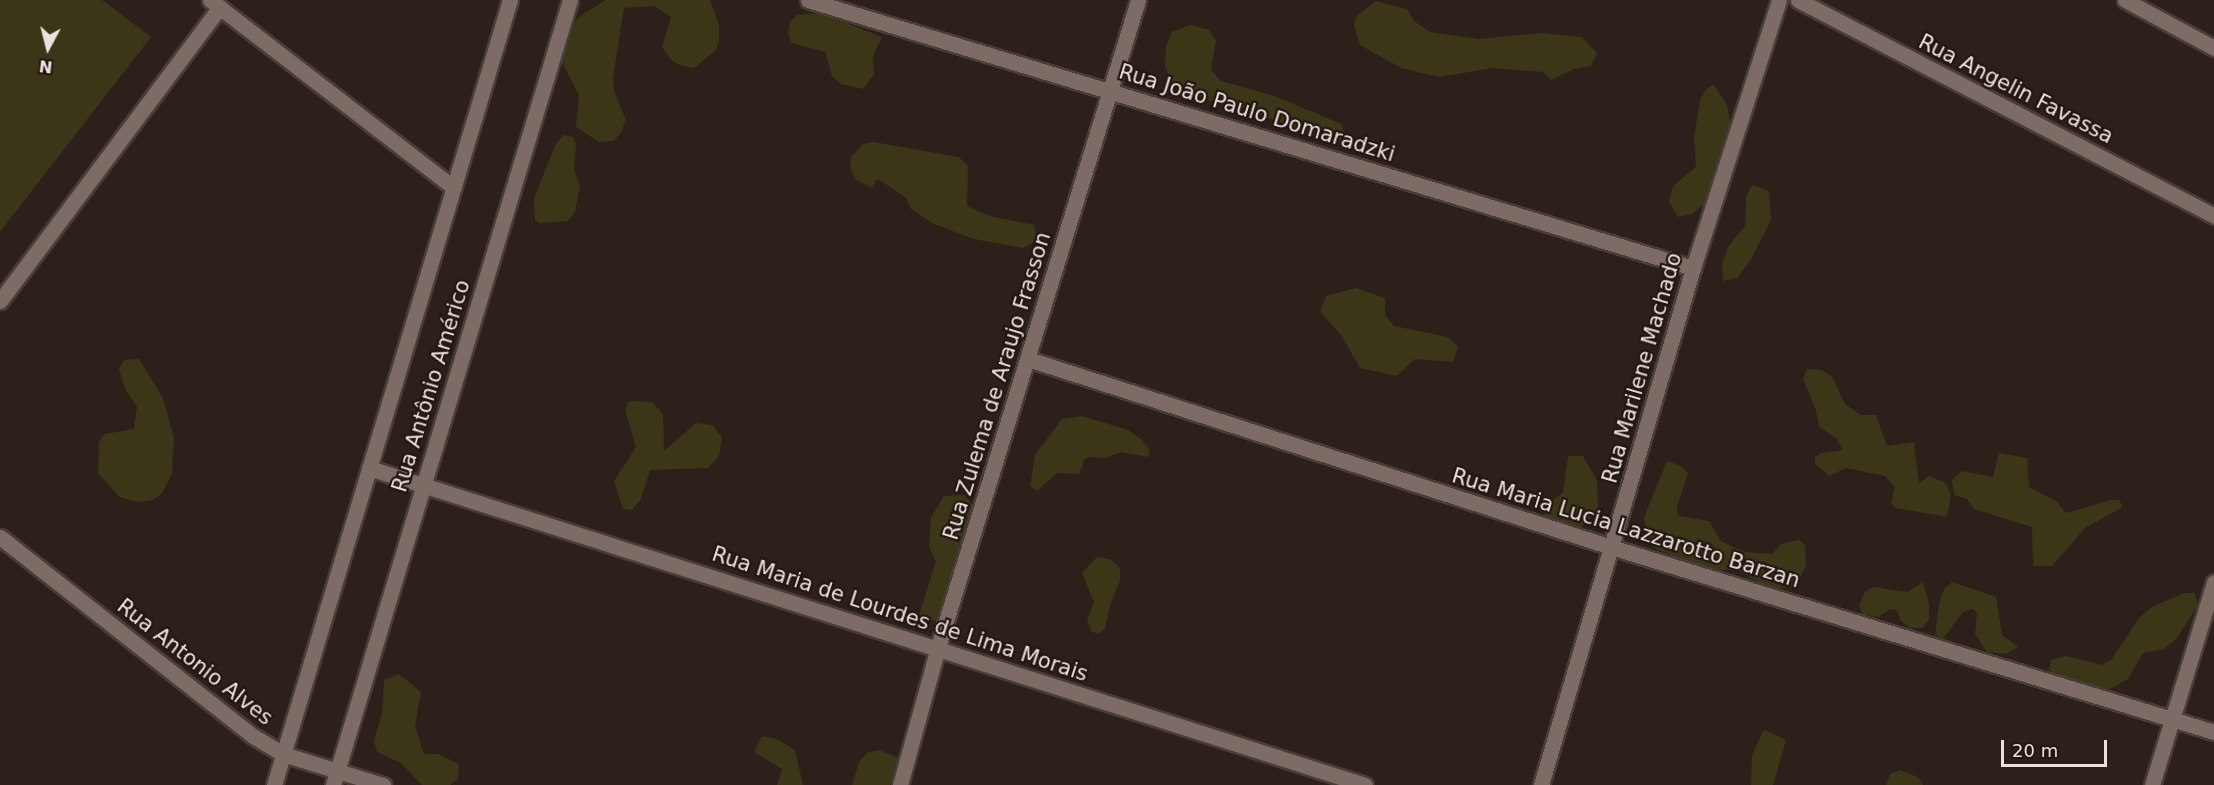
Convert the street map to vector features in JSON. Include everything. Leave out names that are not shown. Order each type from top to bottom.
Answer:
[{"type":"street","name":"Rua Antônio Américo","points":[[274,785],[510,0]]},
{"type":"street","name":"Rua Antônio Américo","points":[[335,778],[570,0]]},
{"type":"street","name":"Rua João Paulo Domaradzki","points":[[808,0],[1693,268]]},
{"type":"street","name":"Rua Zulema de Araujo Frasson","points":[[900,785],[938,647],[1138,0]]},
{"type":"street","name":"Rua Marilene Machado","points":[[1541,785],[1693,268],[1779,0]]},
{"type":"street","name":"Rua Angelin Favassa","points":[[1798,0],[2214,216]]},
{"type":"street","points":[[2126,0],[2214,48]]},
{"type":"street","points":[[0,301],[215,4],[453,187]]},
{"type":"street","name":"Rua Maria Lucia Lazzarotto Barzan","points":[[1028,359],[1611,547],[2214,732]]},
{"type":"street","name":"Rua Maria de Lourdes de Lima Morais","points":[[369,468],[938,647],[1365,785]]},
{"type":"street","name":"Rua Antonio Alves","points":[[0,537],[253,736],[283,754],[335,778],[383,785]]},
{"type":"street","points":[[2152,785],[2214,582]]},
{"type":"shaded area","points":[[0,0],[102,0],[151,37],[0,232]]},
{"type":"shaded area","points":[[606,0],[710,0],[719,25],[719,41],[716,50],[694,68],[682,66],[671,60],[662,47],[671,17],[654,6],[624,8],[613,78],[614,91],[626,120],[621,133],[613,141],[599,142],[576,127],[579,95],[560,59],[564,34],[580,16]]},
{"type":"shaded area","points":[[1375,1],[1407,9],[1414,21],[1430,32],[1478,39],[1542,33],[1582,37],[1597,53],[1591,66],[1574,69],[1551,80],[1543,72],[1493,68],[1439,77],[1401,68],[1360,45],[1354,25],[1356,17]]},
{"type":"shaded area","points":[[821,13],[882,37],[873,56],[874,74],[863,89],[841,84],[832,76],[825,52],[791,43],[788,33],[790,22],[797,15]]},
{"type":"shaded area","points":[[1190,25],[1209,30],[1216,41],[1211,70],[1221,81],[1272,95],[1341,124],[1346,136],[1341,141],[1313,136],[1245,108],[1229,109],[1172,84],[1165,65],[1166,46],[1172,32]]},
{"type":"shaded area","points":[[1714,85],[1727,105],[1732,133],[1708,201],[1692,214],[1678,217],[1669,202],[1673,186],[1696,167],[1694,137],[1700,100],[1706,89]]},
{"type":"shaded area","points":[[563,135],[573,137],[576,144],[574,170],[580,186],[575,212],[568,221],[539,223],[535,220],[534,199],[555,145]]},
{"type":"shaded area","points":[[873,142],[959,157],[968,166],[967,206],[990,216],[1034,225],[1037,241],[1023,248],[974,239],[934,224],[911,209],[906,198],[877,179],[872,188],[856,180],[850,168],[851,157],[863,144]]},
{"type":"shaded area","points":[[1752,185],[1769,191],[1771,220],[1750,261],[1737,278],[1723,281],[1722,264],[1728,247],[1745,226],[1746,196]]},
{"type":"shaded area","points":[[1356,288],[1385,298],[1385,315],[1394,326],[1448,337],[1458,347],[1453,362],[1415,359],[1397,376],[1360,368],[1341,335],[1320,312],[1326,296]]},
{"type":"shaded area","points":[[139,359],[163,398],[174,438],[172,473],[162,493],[153,500],[138,502],[119,497],[98,473],[99,442],[104,434],[134,429],[137,407],[125,389],[119,369],[124,360]]},
{"type":"shaded area","points":[[1807,369],[1821,370],[1832,376],[1845,404],[1861,415],[1876,415],[1887,446],[1914,442],[1919,483],[1929,476],[1946,483],[1951,496],[1947,517],[1895,508],[1891,502],[1895,487],[1885,476],[1846,468],[1829,476],[1815,464],[1815,457],[1821,453],[1843,450],[1836,438],[1819,427],[1816,410],[1803,379]]},
{"type":"shaded area","points":[[629,401],[652,402],[663,414],[664,451],[696,423],[712,425],[722,437],[719,456],[708,468],[650,470],[641,499],[632,510],[623,509],[614,481],[636,447],[625,410]]},
{"type":"shaded area","points":[[1082,416],[1128,430],[1142,440],[1150,450],[1148,457],[1121,452],[1105,458],[1091,457],[1085,459],[1079,474],[1057,473],[1037,491],[1030,486],[1035,455],[1062,419]]},
{"type":"shaded area","points":[[1999,453],[2027,458],[2029,487],[2056,501],[2066,513],[2111,500],[2119,500],[2123,507],[2085,528],[2052,566],[2033,566],[2032,527],[1974,509],[1967,499],[1954,495],[1952,480],[1962,471],[1993,477]]},
{"type":"shaded area","points":[[1568,456],[1583,456],[1597,481],[1598,508],[1582,527],[1550,522],[1544,517],[1545,505],[1563,493]]},
{"type":"shaded area","points":[[1667,461],[1679,465],[1688,473],[1677,507],[1678,516],[1709,521],[1721,541],[1744,552],[1772,554],[1781,544],[1799,540],[1805,545],[1806,566],[1793,586],[1779,589],[1763,585],[1737,570],[1709,570],[1656,549],[1647,539],[1644,517]]},
{"type":"shaded area","points":[[964,495],[973,505],[973,518],[950,581],[944,613],[937,620],[925,620],[919,615],[936,561],[929,547],[931,517],[944,496]]},
{"type":"shaded area","points":[[1097,557],[1110,559],[1120,568],[1120,581],[1110,605],[1105,629],[1098,634],[1091,631],[1087,619],[1094,602],[1082,573]]},
{"type":"shaded area","points":[[1923,582],[1929,604],[1929,619],[1923,628],[1910,628],[1901,621],[1897,610],[1890,609],[1879,617],[1863,615],[1859,605],[1865,591],[1874,587],[1907,592]]},
{"type":"shaded area","points":[[1952,582],[1996,597],[2002,635],[2018,647],[2006,654],[1987,652],[1975,634],[1977,614],[1973,609],[1963,612],[1943,639],[1935,635],[1939,604],[1944,589]]},
{"type":"shaded area","points":[[2184,593],[2195,593],[2198,605],[2177,638],[2164,649],[2143,653],[2128,679],[2110,689],[2094,689],[2055,677],[2049,669],[2051,660],[2066,656],[2102,665],[2111,660],[2139,618],[2152,607]]},
{"type":"shaded area","points":[[399,674],[421,692],[415,726],[424,754],[438,754],[459,764],[458,779],[450,785],[422,785],[401,763],[377,752],[374,741],[382,713],[384,680]]},
{"type":"shaded area","points":[[1764,730],[1786,740],[1773,785],[1751,785],[1752,755]]},
{"type":"shaded area","points":[[762,736],[777,739],[795,750],[803,785],[777,785],[782,769],[754,752]]},
{"type":"shaded area","points":[[880,750],[898,758],[900,767],[890,785],[852,785],[859,762],[868,752]]},
{"type":"shaded area","points":[[1900,770],[1918,777],[1923,785],[1886,785],[1890,774]]}]
